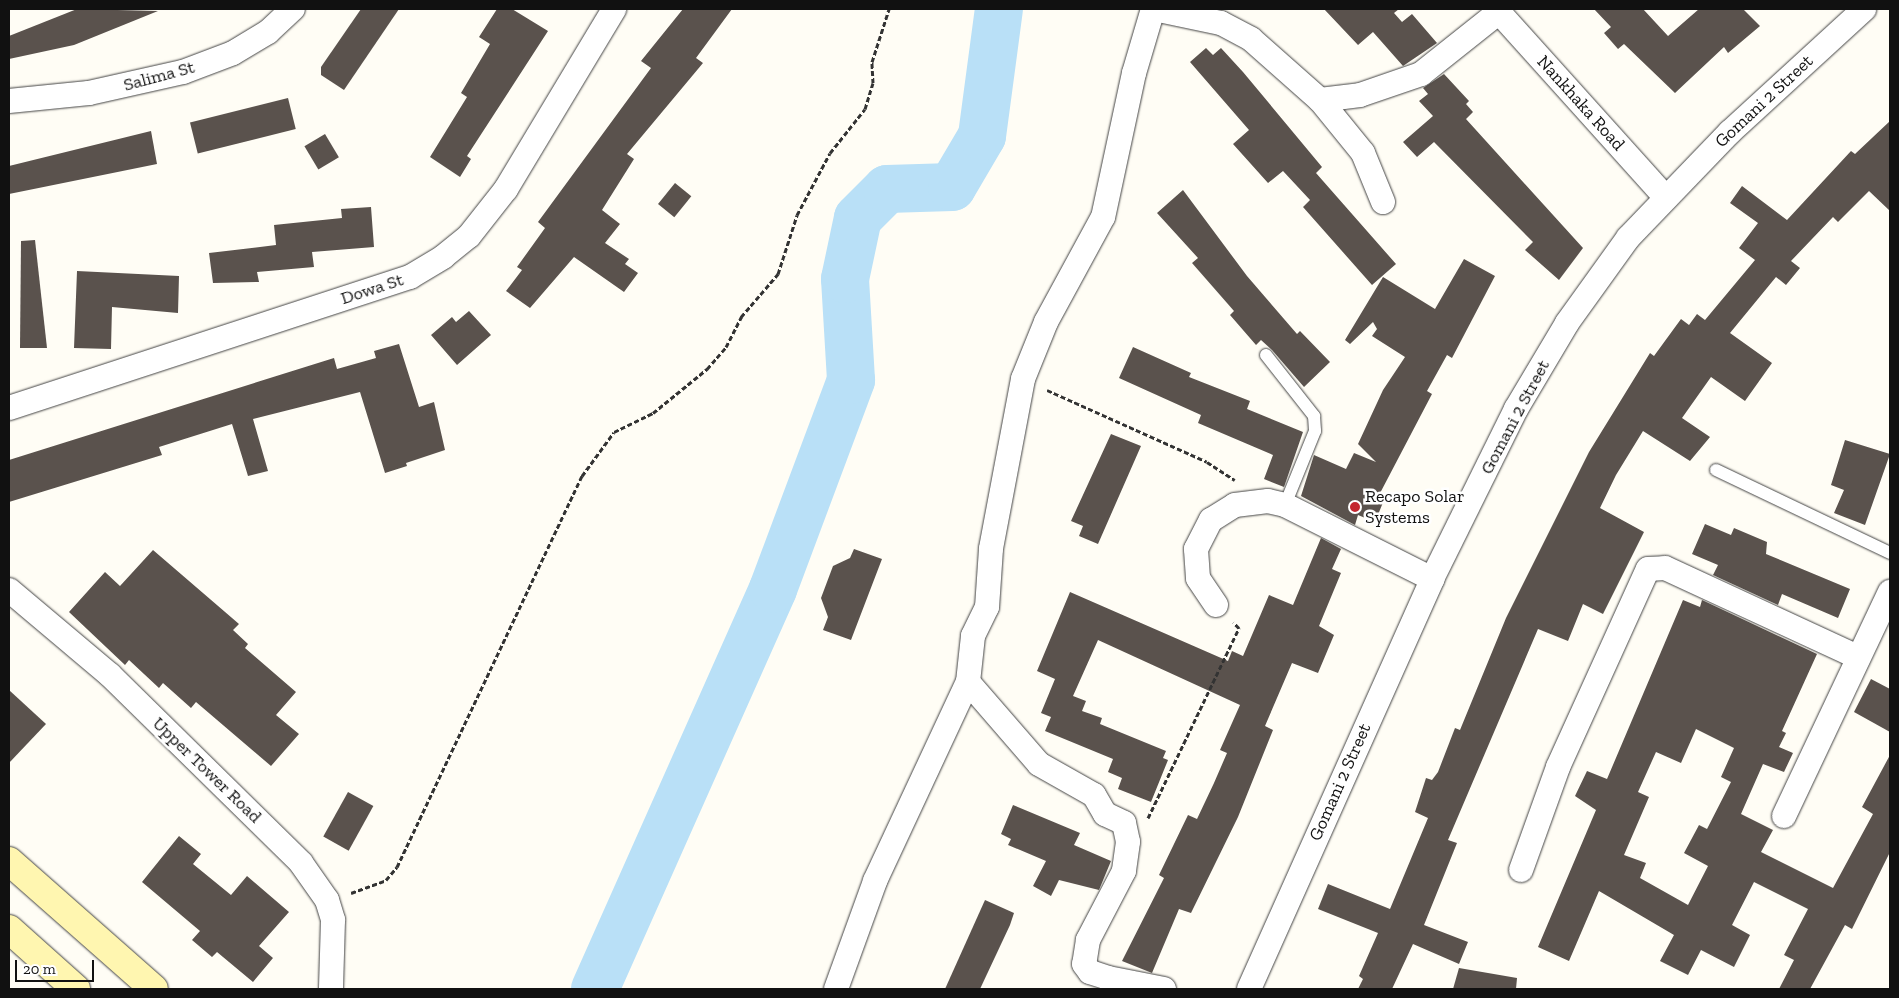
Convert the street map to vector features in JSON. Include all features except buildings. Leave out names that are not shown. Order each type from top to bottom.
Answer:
[{"type":"main road","points":[[9,861],[154,989]]},
{"type":"main road","points":[[9,929],[76,989]]},
{"type":"street","name":"Salima St","points":[[9,101],[89,93],[183,72],[233,53],[268,32],[293,9]]},
{"type":"street","name":"Dowa St","points":[[9,408],[410,277],[443,257],[469,236],[506,189],[614,9]]},
{"type":"street","points":[[836,989],[875,881],[968,682],[973,636],[987,607],[991,549],[1024,379],[1046,322],[1103,217],[1134,73],[1154,9],[1221,23],[1251,39],[1320,100],[1363,153],[1383,202]]},
{"type":"street","name":"Gomani 2 Street","points":[[1249,989],[1432,579],[1516,410],[1567,323],[1628,238],[1730,132],[1864,9]]},
{"type":"street","points":[[1320,100],[1360,95],[1421,74],[1498,10]]},
{"type":"street","name":"Nankhaka Road","points":[[1498,10],[1666,198]]},
{"type":"street","points":[[1216,605],[1198,578],[1196,550],[1211,520],[1235,504],[1276,503],[1432,579]]},
{"type":"street","points":[[1521,870],[1558,767],[1648,569],[1666,568],[1858,658]]},
{"type":"street","name":"Upper Tower Road","points":[[9,590],[110,675],[272,833],[327,900]]},
{"type":"street","points":[[1784,816],[1890,592]]},
{"type":"street","points":[[968,682],[1039,764],[1094,795],[1105,814],[1124,823],[1128,842],[1124,871],[1101,923],[1088,940],[1084,964],[1090,972],[1108,978],[1164,989]]},
{"type":"street","points":[[327,900],[334,948],[331,989]]},
{"type":"lane","points":[[1266,355],[1314,416],[1315,431],[1276,503]]},
{"type":"lane","points":[[1716,470],[1890,553]]},
{"type":"path","points":[[327,900],[386,880],[398,866],[509,637],[524,590],[582,476],[614,432],[653,413],[707,369],[726,347],[741,317],[778,274],[797,215],[830,153],[865,109],[873,83],[872,62],[889,9]]},
{"type":"path","points":[[1024,379],[1207,462],[1276,503]]},
{"type":"path","points":[[1145,827],[1239,628],[1216,605]]},
{"type":"waterway","points":[[595,989],[773,589],[851,380],[845,279],[858,218],[887,189],[952,187],[982,136],[999,9]]},
{"type":"place","name":"Recapo Solar Systems","points":[[1355,507]]}]
